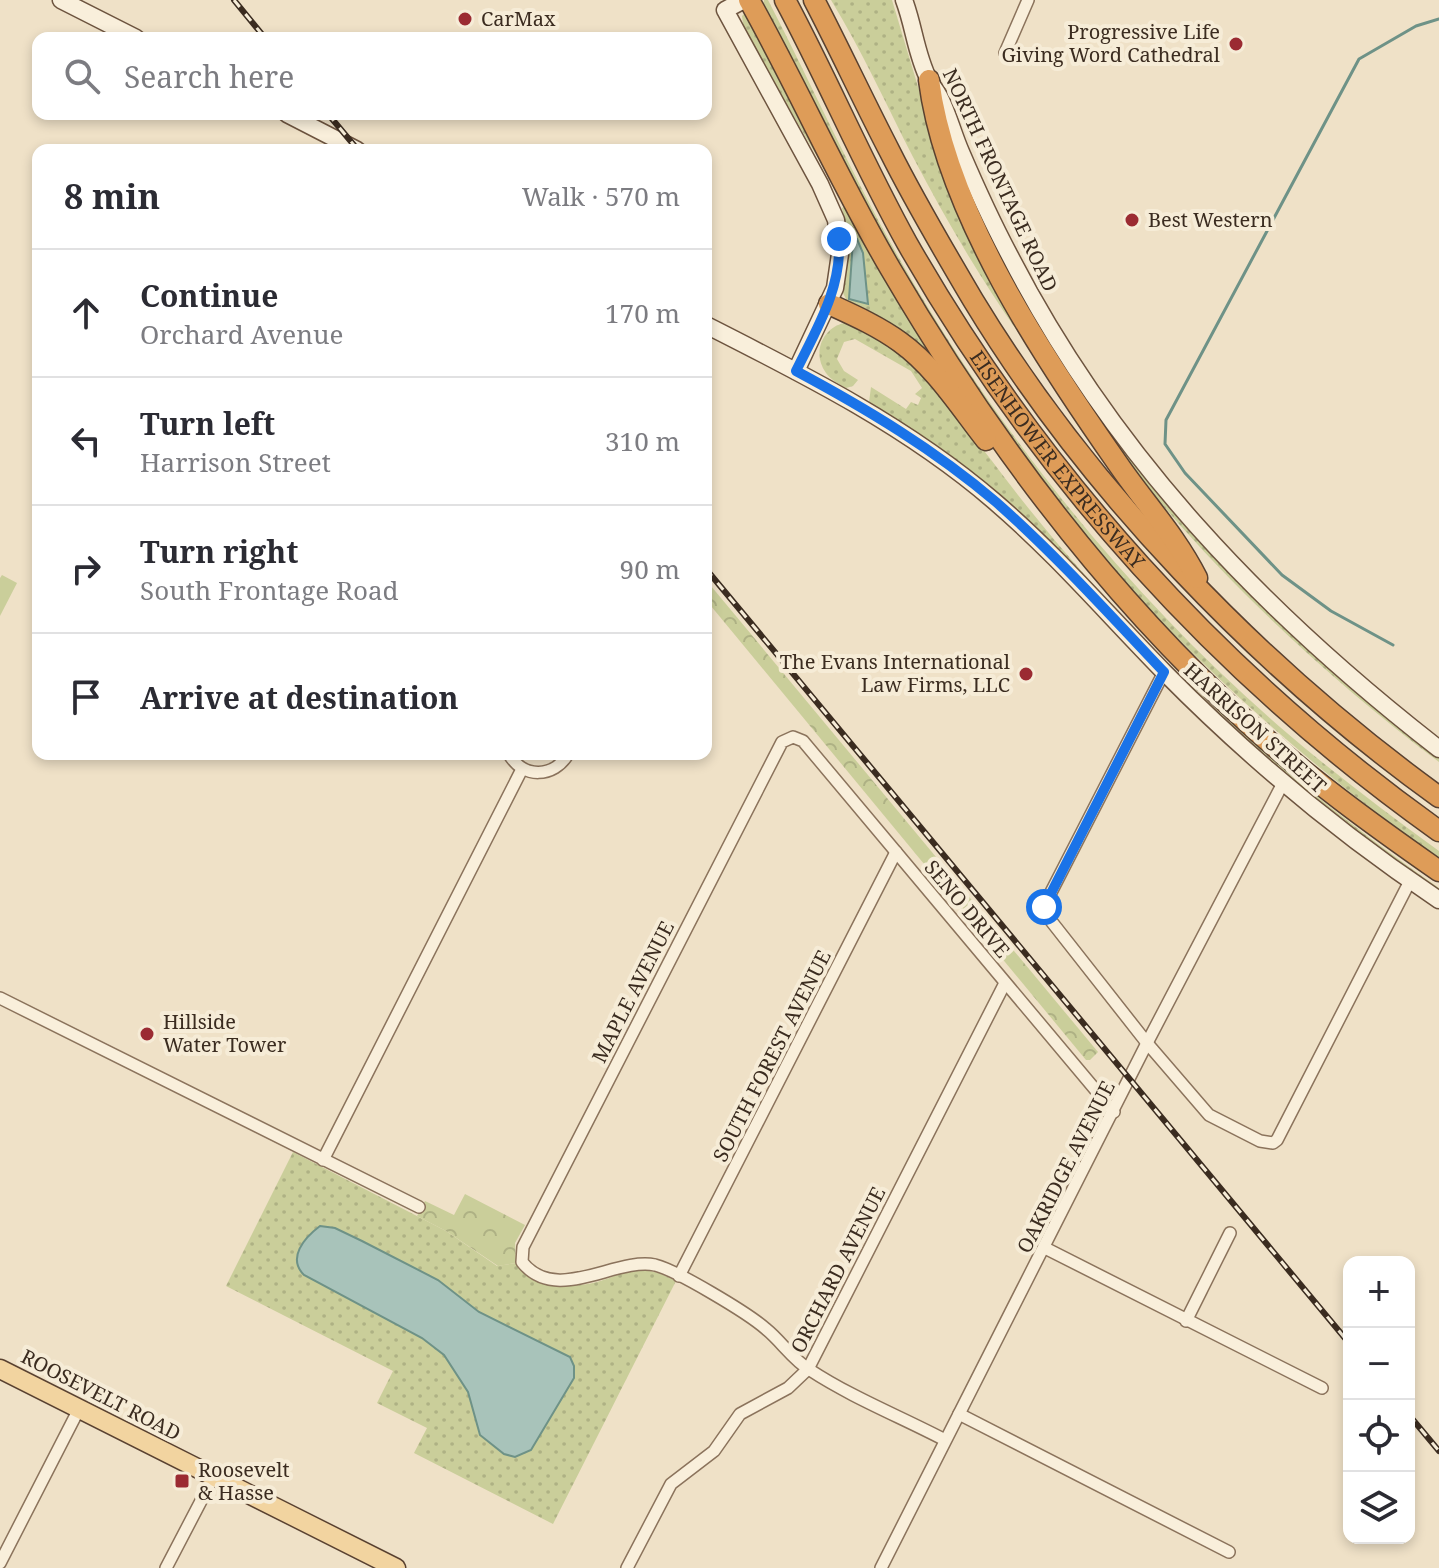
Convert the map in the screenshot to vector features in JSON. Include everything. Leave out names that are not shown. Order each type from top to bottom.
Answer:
[{"type":"highway","name":"EISENHOWER EXPRESSWAY","points":[[785,0],[907,243],[973,350],[1065,478],[1159,587],[1241,670],[1361,773],[1439,831]]},
{"type":"highway","name":"EISENHOWER EXPRESSWAY","points":[[814,0],[923,215],[1009,355],[1100,477],[1206,596],[1339,719],[1439,797]]},
{"type":"highway","points":[[750,5],[882,254],[931,335],[992,428],[1106,575],[1177,654],[1248,723],[1332,795],[1439,871]]},
{"type":"highway","points":[[929,80],[942,140],[994,264],[1062,380],[1125,474],[1183,550],[1206,596]]},
{"type":"highway","points":[[829,304],[885,331],[918,358],[1084,562],[1106,575]]},
{"type":"main road","points":[[61,0],[124,32]]},
{"type":"main road","points":[[898,0],[909,23]]},
{"type":"main road","name":"NORTH FRONTAGE ROAD","points":[[904,0],[929,80],[940,97],[984,204],[1042,314],[1146,468],[1211,543],[1270,604],[1341,670],[1439,749]]},
{"type":"main road","points":[[750,5],[722,5],[820,184],[836,220],[840,254],[835,288],[796,371]]},
{"type":"main road","points":[[299,120],[345,144]]},
{"type":"main road","name":"HARRISON STREET","points":[[712,328],[890,424],[984,493],[1056,559],[1164,672],[1283,783],[1439,900]]},
{"type":"main road","name":"ROOSEVELT ROAD","points":[[0,1369],[396,1568]]},
{"type":"street","points":[[1005,53],[1028,0]]},
{"type":"street","points":[[1164,672],[1046,902],[1044,912],[1147,1043],[1209,1115],[1260,1141],[1273,1143],[1282,1132],[1410,881]]},
{"type":"street","name":"SENO DRIVE","points":[[788,737],[803,741],[1114,1112]]},
{"type":"street","name":"MAPLE AVENUE","points":[[679,1276],[663,1268],[642,1264],[588,1278],[552,1278],[526,1267],[521,1253],[777,750],[788,737]]},
{"type":"street","points":[[514,760],[522,769],[538,773],[547,772],[564,760]]},
{"type":"street","points":[[323,1160],[522,769]]},
{"type":"street","name":"OAKRIDGE AVENUE","points":[[881,1568],[1147,1043],[1283,783]]},
{"type":"street","name":"SOUTH FOREST AVENUE","points":[[679,1276],[896,852]]},
{"type":"street","name":"ORCHARD AVENUE","points":[[627,1568],[671,1484],[704,1461],[740,1414],[781,1392],[808,1369],[1005,983]]},
{"type":"street","points":[[0,998],[419,1207]]},
{"type":"street","points":[[1186,1321],[1230,1233]]},
{"type":"street","points":[[1045,1248],[1322,1388]]},
{"type":"street","points":[[679,1276],[763,1326],[808,1369],[945,1440]]},
{"type":"street","points":[[0,1563],[79,1409]]},
{"type":"street","points":[[959,1414],[1229,1552]]},
{"type":"street","points":[[166,1568],[214,1476]]},
{"type":"green space","points":[[764,0],[768,0],[894,250],[952,346],[1036,466],[1130,580],[1180,633],[1287,733],[1439,851],[1439,859],[1302,753],[1236,695],[1114,570],[1057,504],[1005,434],[931,319],[833,141],[763,6]]},
{"type":"green space","points":[[831,0],[892,0],[925,110],[1027,345],[939,205]]},
{"type":"green space","points":[[745,13],[840,196],[744,31],[742,16]]},
{"type":"green space","points":[[845,206],[933,361],[847,301],[843,293],[849,240],[842,208]]},
{"type":"green space","points":[[851,322],[884,338],[915,365],[1060,547],[1166,661],[1252,742],[1344,818],[1439,888],[1439,893],[1312,798],[1232,729],[949,457],[869,402],[871,387],[906,409],[911,402],[918,405],[921,398],[915,394],[922,388],[911,371],[855,339],[844,342],[837,359],[844,371],[858,380],[846,388],[830,378],[821,365],[820,347],[834,327]]},
{"type":"green space","points":[[1074,380],[1112,434],[1196,536],[1288,629],[1439,757],[1439,762],[1317,662],[1204,552],[1127,461],[1071,383]]},
{"type":"green space","points":[[2,575],[17,583],[0,616],[0,578]]},
{"type":"green space","points":[[712,587],[1098,1052],[1086,1060],[712,607]]},
{"type":"green space","points":[[293,1152],[446,1231],[497,1266],[516,1263],[532,1277],[564,1285],[587,1284],[640,1270],[676,1281],[553,1524],[414,1453],[427,1428],[377,1403],[393,1371],[226,1286]]},
{"type":"green space","points":[[465,1194],[525,1225],[515,1243],[516,1263],[498,1266],[446,1231],[417,1216],[425,1201],[454,1215]]},
{"type":"water","points":[[857,239],[863,253],[868,304],[849,299],[853,240]]},
{"type":"water","points":[[320,1226],[335,1228],[438,1280],[479,1312],[570,1357],[574,1378],[531,1450],[515,1457],[504,1454],[480,1435],[468,1392],[444,1355],[422,1338],[304,1275],[299,1269],[297,1255],[303,1242]]},
{"type":"waterway","points":[[1393,645],[1331,611],[1282,575],[1185,473],[1165,444],[1166,420],[1359,59],[1416,26],[1439,19]]},
{"type":"railway","points":[[234,0],[260,32]]},
{"type":"railway","points":[[333,120],[353,144]]},
{"type":"railway","points":[[712,576],[1343,1336]]},
{"type":"railway","points":[[1415,1422],[1439,1451]]},
{"type":"place","name":"CarMax","points":[[465,19]]},
{"type":"place","name":"Progressive Life Giving Word Cathedral","points":[[1236,44]]},
{"type":"place","name":"Best Western","points":[[1132,220]]},
{"type":"place","name":"The Evans International Law Firms, LLC","points":[[1026,674]]},
{"type":"place","name":"Hillside Water Tower","points":[[147,1034]]},
{"type":"place","name":"Roosevelt & Hasse","points":[[182,1481]]},
{"type":"route","points":[[839,239],[835,288],[796,371],[890,424],[994,501],[1056,559],[1164,672],[1044,907]]}]
